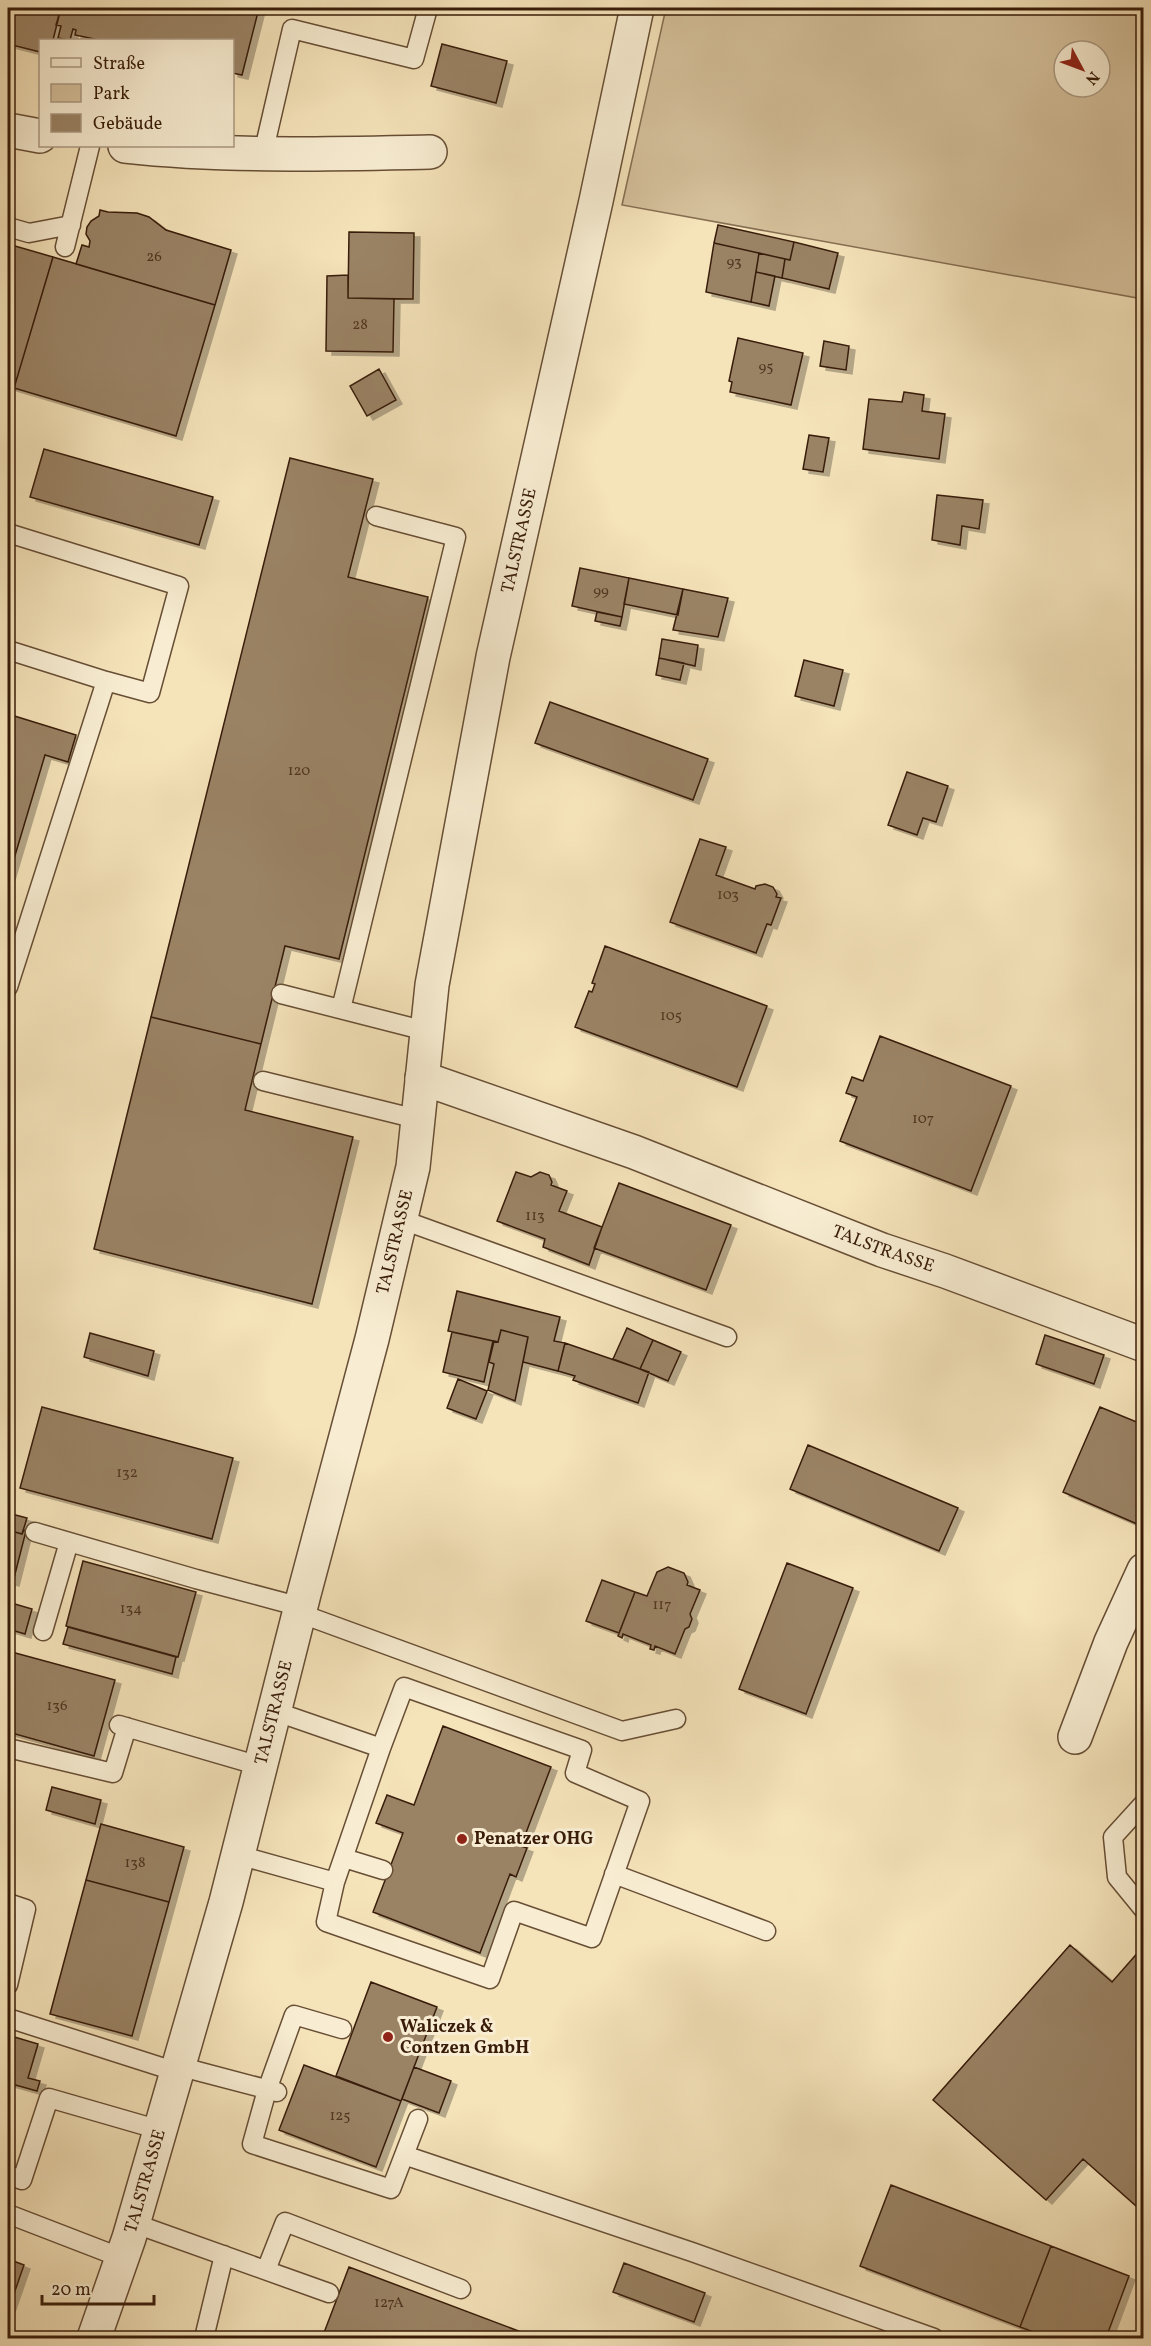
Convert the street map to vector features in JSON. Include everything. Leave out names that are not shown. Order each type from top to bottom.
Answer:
[{"type":"street","name":"TALSTRASSE","points":[[94,2338],[133,2223],[238,1855],[372,1339],[413,1167],[434,974],[492,657],[596,201],[637,8]]},
{"type":"street","points":[[8,129],[39,136]]},
{"type":"street","points":[[136,147],[175,151],[263,154],[430,152]]},
{"type":"street","name":"TALSTRASSE","points":[[422,1078],[634,1152],[882,1250],[945,1271],[1143,1345]]},
{"type":"street","points":[[1075,1737],[1143,1570]]},
{"type":"lane","points":[[263,154],[292,29],[414,59],[428,8]]},
{"type":"lane","points":[[65,247],[90,147]]},
{"type":"lane","points":[[8,227],[29,233],[71,225]]},
{"type":"lane","points":[[341,1009],[456,537],[376,516]]},
{"type":"lane","points":[[8,533],[179,586],[150,693],[8,650]]},
{"type":"lane","points":[[8,987],[106,681]]},
{"type":"lane","points":[[281,994],[426,1031]]},
{"type":"lane","points":[[263,1081],[417,1119]]},
{"type":"lane","points":[[400,1219],[727,1337]]},
{"type":"lane","points":[[35,1532],[300,1610],[622,1731],[676,1719]]},
{"type":"lane","points":[[44,1631],[69,1542]]},
{"type":"lane","points":[[404,1687],[582,1750],[575,1773],[640,1801],[592,1938],[514,1911],[490,1979],[326,1922],[336,1882],[381,1748],[404,1687]]},
{"type":"lane","points":[[274,1711],[381,1748]]},
{"type":"lane","points":[[8,1748],[113,1773],[123,1726],[261,1766]]},
{"type":"lane","points":[[1143,1803],[1113,1837],[1117,1877],[1143,1910]]},
{"type":"lane","points":[[238,1855],[336,1882]]},
{"type":"lane","points":[[344,1858],[383,1870]]},
{"type":"lane","points":[[615,1874],[766,1931]]},
{"type":"lane","points":[[8,1903],[26,1909],[8,1985]]},
{"type":"lane","points":[[342,2029],[294,2015],[272,2091],[252,2144],[391,2189],[418,2119]]},
{"type":"lane","points":[[8,2018],[178,2069],[272,2091]]},
{"type":"lane","points":[[8,2175],[22,2180],[49,2098],[160,2130]]},
{"type":"lane","points":[[404,2155],[692,2252],[934,2338]]},
{"type":"lane","points":[[8,2214],[122,2258]]},
{"type":"lane","points":[[266,2270],[285,2222],[460,2289]]},
{"type":"lane","points":[[133,2223],[329,2293]]},
{"type":"lane","points":[[204,2338],[224,2255]]},
{"type":"green space","points":[[666,8],[1131,8],[1144,27],[1143,299],[622,205]]},
{"type":"building","points":[[8,8],[61,8],[53,39],[39,39],[39,52],[8,44]]},
{"type":"building","points":[[61,8],[259,8],[242,75],[234,73],[234,39],[94,39],[75,35],[76,30],[73,29],[70,39],[64,39],[58,38],[61,26],[56,25]]},
{"type":"building","points":[[442,44],[507,61],[496,103],[431,86]]},
{"type":"building","points":[[100,210],[137,213],[149,217],[166,230],[231,250],[215,305],[76,264],[82,245],[89,247],[87,227],[99,216]]},
{"type":"building","points":[[718,225],[794,242],[790,260],[714,243]]},
{"type":"building","points":[[349,232],[414,233],[413,299],[348,298]]},
{"type":"building","points":[[794,242],[838,253],[829,289],[782,278],[785,259],[790,260]]},
{"type":"building","points":[[714,243],[759,253],[751,302],[706,292]]},
{"type":"building","points":[[8,244],[53,257],[14,388],[8,386]]},
{"type":"building","points":[[759,253],[785,259],[782,278],[756,272]]},
{"type":"building","points":[[53,257],[215,305],[176,436],[14,388]]},
{"type":"building","points":[[756,272],[775,276],[769,306],[751,302]]},
{"type":"building","points":[[348,275],[348,298],[394,299],[393,352],[326,351],[327,276]]},
{"type":"building","points":[[738,338],[803,353],[791,405],[730,392],[732,382],[729,381]]},
{"type":"building","points":[[824,341],[849,346],[846,370],[820,366]]},
{"type":"building","points":[[379,369],[396,400],[367,416],[350,386]]},
{"type":"building","points":[[904,392],[924,395],[922,411],[945,414],[939,459],[863,449],[869,399],[902,402]]},
{"type":"building","points":[[809,435],[829,438],[823,472],[803,469]]},
{"type":"building","points":[[44,449],[213,497],[199,545],[30,497]]},
{"type":"building","points":[[290,458],[373,479],[348,577],[428,597],[339,959],[285,946],[261,1044],[151,1017]]},
{"type":"building","points":[[937,495],[983,500],[979,529],[962,526],[960,545],[932,540]]},
{"type":"building","points":[[580,568],[629,578],[622,617],[572,606]]},
{"type":"building","points":[[629,578],[683,589],[678,615],[624,604]]},
{"type":"building","points":[[683,589],[728,598],[718,637],[673,630]]},
{"type":"building","points":[[597,612],[622,617],[620,626],[595,621]]},
{"type":"building","points":[[662,639],[698,645],[695,666],[659,658]]},
{"type":"building","points":[[659,658],[684,663],[680,680],[656,675]]},
{"type":"building","points":[[804,660],[843,670],[834,706],[795,696]]},
{"type":"building","points":[[550,702],[708,759],[693,800],[535,743]]},
{"type":"building","points":[[8,714],[76,735],[68,762],[45,755],[8,879]]},
{"type":"building","points":[[907,772],[948,786],[936,822],[923,818],[917,835],[888,825]]},
{"type":"building","points":[[700,839],[726,847],[716,875],[755,889],[756,886],[765,884],[773,887],[777,894],[776,897],[781,898],[771,925],[767,924],[756,953],[670,922]]},
{"type":"building","points":[[605,946],[767,1006],[737,1087],[575,1027],[589,991],[592,992],[595,984],[592,983]]},
{"type":"building","points":[[151,1017],[261,1044],[245,1110],[353,1137],[312,1304],[94,1249]]},
{"type":"building","points":[[880,1036],[1011,1086],[971,1191],[840,1141],[857,1097],[846,1093],[852,1077],[863,1081]]},
{"type":"building","points":[[516,1172],[531,1177],[540,1172],[549,1175],[551,1185],[567,1191],[559,1211],[602,1227],[589,1265],[543,1247],[545,1239],[497,1221]]},
{"type":"building","points":[[619,1183],[731,1225],[706,1290],[594,1248]]},
{"type":"building","points":[[457,1291],[560,1317],[554,1341],[565,1343],[558,1371],[523,1362],[528,1337],[501,1330],[498,1342],[448,1331]]},
{"type":"building","points":[[627,1328],[653,1340],[640,1369],[613,1359]]},
{"type":"building","points":[[501,1330],[528,1337],[515,1401],[488,1390],[494,1364],[489,1362],[494,1341],[498,1342]]},
{"type":"building","points":[[452,1332],[493,1341],[484,1382],[443,1372]]},
{"type":"building","points":[[90,1333],[154,1351],[148,1376],[84,1357]]},
{"type":"building","points":[[1045,1335],[1104,1355],[1094,1384],[1036,1364]]},
{"type":"building","points":[[653,1340],[681,1352],[668,1381],[640,1369]]},
{"type":"building","points":[[565,1343],[649,1372],[638,1403],[573,1380],[575,1376],[558,1371]]},
{"type":"building","points":[[458,1379],[487,1391],[476,1419],[447,1408]]},
{"type":"building","points":[[42,1407],[233,1458],[212,1539],[20,1488]]},
{"type":"building","points":[[1100,1407],[1144,1425],[1144,1508],[1137,1524],[1063,1492]]},
{"type":"building","points":[[808,1445],[958,1508],[939,1551],[790,1489]]},
{"type":"building","points":[[8,1513],[27,1518],[22,1534],[8,1530]]},
{"type":"building","points":[[8,1530],[22,1534],[24,1530],[26,1531],[13,1582],[10,1581],[11,1576],[8,1575]]},
{"type":"building","points":[[83,1561],[196,1592],[178,1657],[66,1626]]},
{"type":"building","points":[[787,1563],[853,1588],[806,1714],[739,1689]]},
{"type":"building","points":[[668,1567],[684,1573],[687,1585],[700,1590],[690,1614],[692,1619],[689,1627],[685,1629],[675,1654],[655,1646],[654,1650],[650,1649],[651,1645],[623,1634],[622,1638],[618,1636],[635,1592],[647,1596],[657,1572]]},
{"type":"building","points":[[602,1580],[635,1592],[619,1633],[586,1621]]},
{"type":"building","points":[[8,1602],[32,1609],[25,1634],[8,1629]]},
{"type":"building","points":[[68,1627],[176,1657],[172,1674],[63,1644]]},
{"type":"building","points":[[8,1651],[115,1680],[94,1756],[8,1732]]},
{"type":"building","name":"Penatzer OHG","points":[[443,1726],[551,1767],[521,1846],[527,1848],[516,1877],[510,1874],[480,1953],[373,1912],[403,1833],[376,1823],[387,1795],[414,1805]]},
{"type":"building","points":[[52,1787],[101,1800],[95,1824],[46,1810]]},
{"type":"building","points":[[101,1824],[184,1847],[169,1902],[86,1880]]},
{"type":"building","points":[[86,1880],[169,1902],[132,2036],[50,2014]]},
{"type":"building","points":[[1070,1945],[1112,1982],[1141,1949],[1144,1951],[1144,2213],[1083,2159],[1046,2200],[933,2100]]},
{"type":"building","name":"Waliczek & Contzen GmbH","points":[[371,1982],[437,2007],[401,2101],[336,2076]]},
{"type":"building","points":[[11,2036],[38,2044],[28,2078],[40,2081],[37,2091],[8,2083],[8,2048]]},
{"type":"building","points":[[304,2065],[401,2101],[376,2167],[279,2130]]},
{"type":"building","points":[[414,2067],[451,2081],[439,2113],[402,2099]]},
{"type":"building","points":[[891,2185],[1051,2246],[1020,2327],[860,2266]]},
{"type":"building","points":[[1051,2246],[1129,2276],[1106,2338],[1050,2338],[1020,2327]]},
{"type":"building","points":[[8,2259],[24,2265],[8,2311]]},
{"type":"building","points":[[624,2263],[705,2293],[694,2322],[613,2292]]},
{"type":"building","points":[[349,2267],[537,2338],[322,2338]]},
{"type":"place","name":"Penatzer OHG","points":[[462,1839]]},
{"type":"place","name":"Waliczek & Contzen GmbH","points":[[388,2037]]}]
